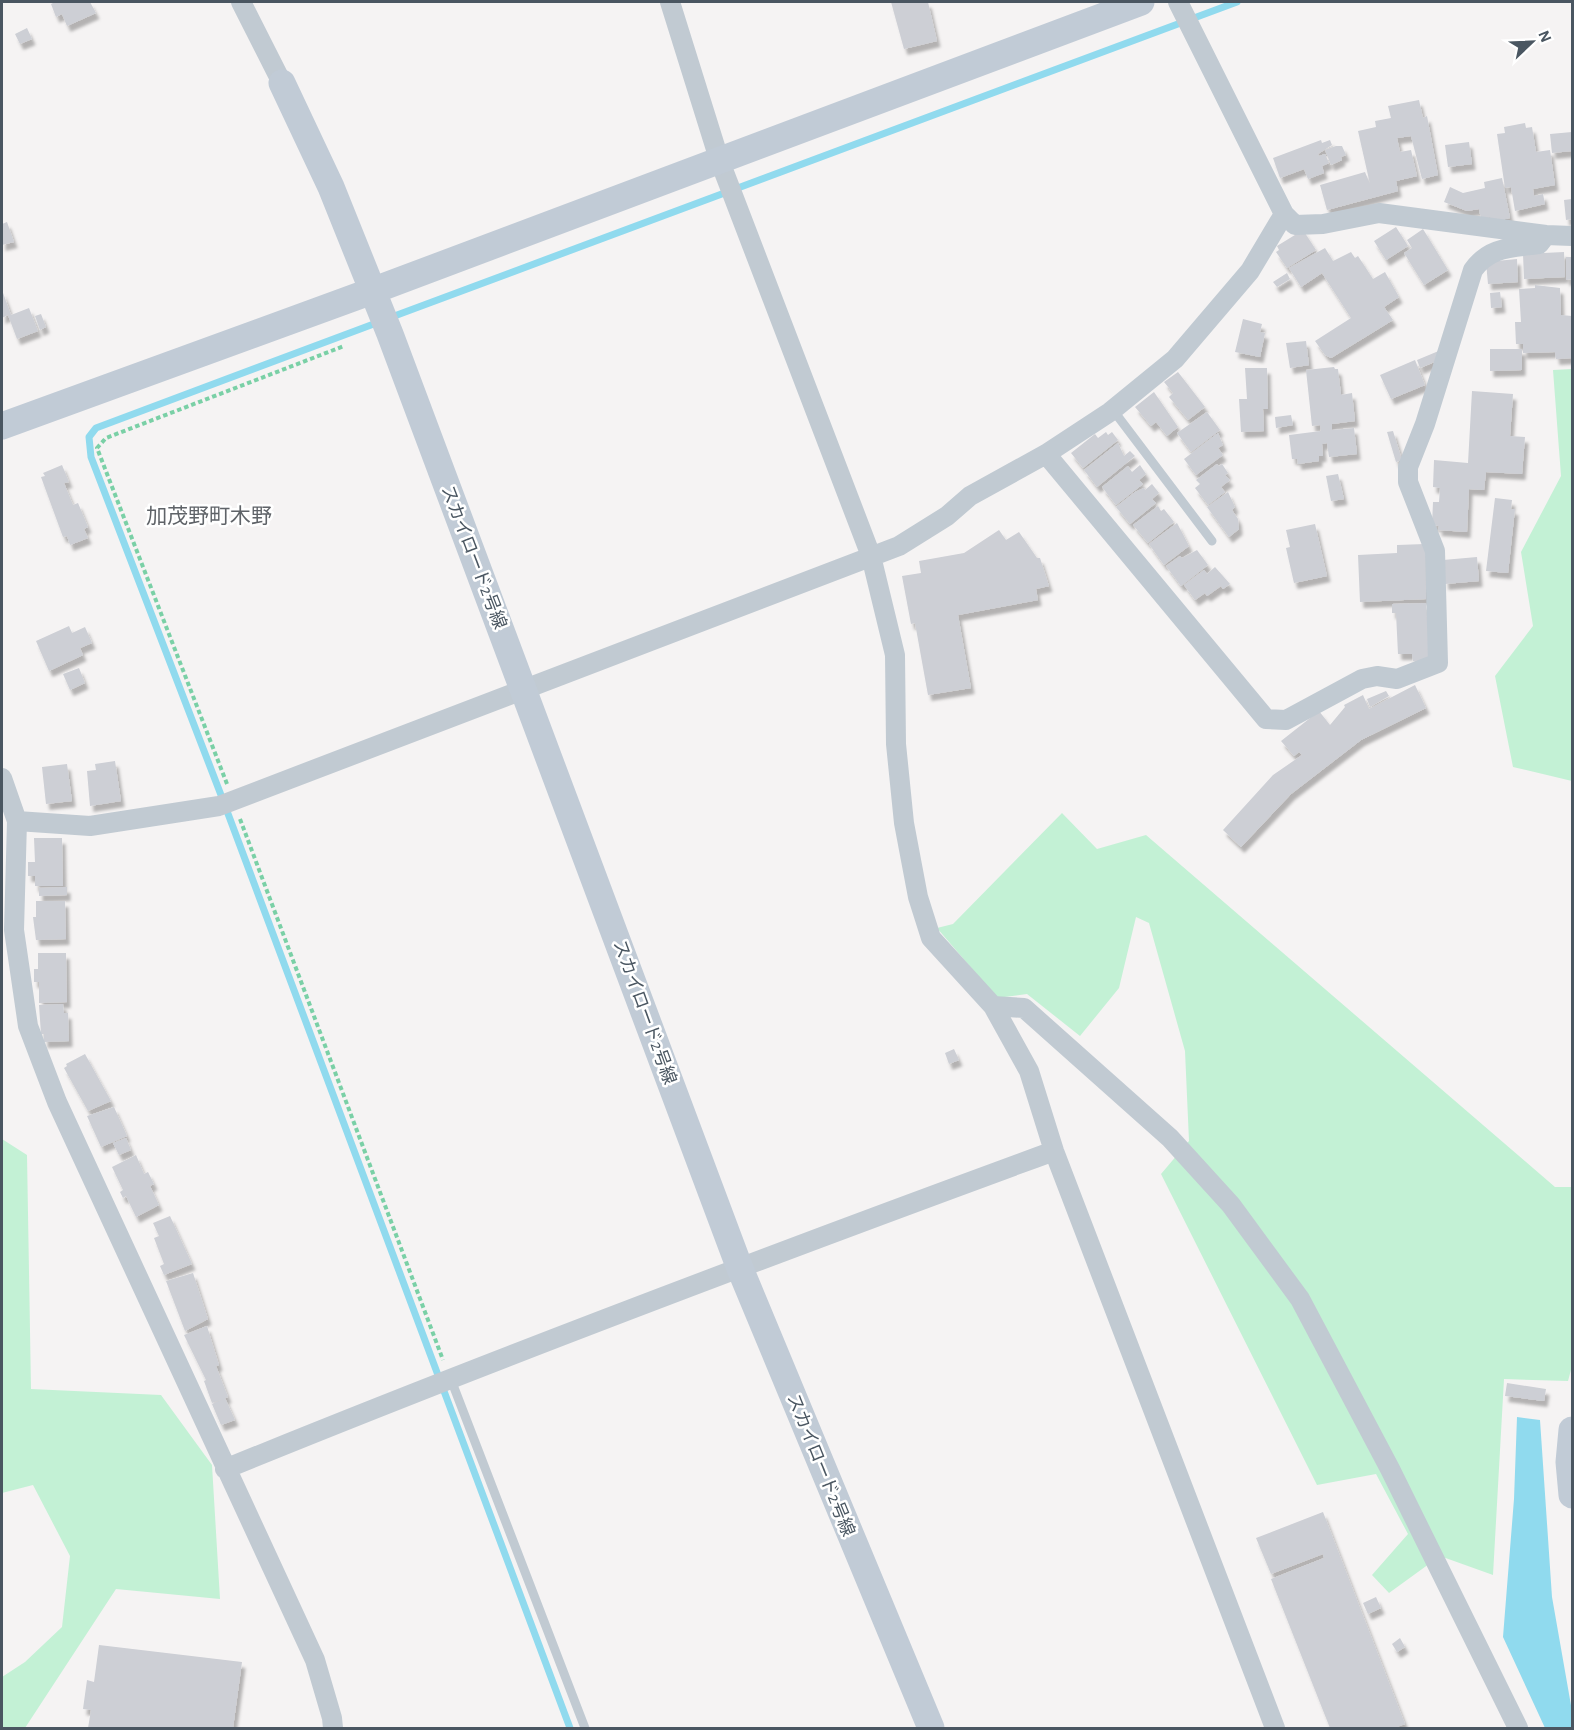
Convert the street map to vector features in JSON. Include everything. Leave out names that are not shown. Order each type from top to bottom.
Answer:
[{"type":"street","points":[[241,2],[282,83]]},
{"type":"street","points":[[670,2],[726,179],[871,556],[895,655],[896,744],[904,823],[918,897],[931,938],[993,1006],[1029,1071],[1054,1151],[1275,1728]]},
{"type":"street","points":[[2,426],[381,312],[726,179],[1141,2]]},
{"type":"street","points":[[1185,15],[1284,214],[1295,225],[1323,224],[1379,213],[1546,235],[1572,236]]},
{"type":"street","name":"スカイロード2号線","points":[[282,83],[331,187],[381,312],[525,690],[739,1266],[930,1728]]},
{"type":"street","points":[[17,821],[90,826],[227,803],[898,546],[947,516],[970,496],[1046,454],[1113,410],[1175,359],[1250,271],[1284,214]]},
{"type":"street","points":[[1046,454],[1266,719],[1286,720],[1362,679],[1377,676],[1397,679],[1438,663],[1435,551],[1408,482],[1408,467],[1425,424],[1473,270],[1482,257],[1499,250],[1539,244],[1546,235]]},
{"type":"street","points":[[2,778],[17,821],[14,930],[28,1026],[57,1102],[315,1660],[333,1728]]},
{"type":"street","points":[[993,1006],[1024,1008],[1170,1138],[1230,1205],[1300,1299],[1390,1469],[1518,1728]]},
{"type":"street","points":[[225,1469],[443,1380],[739,1266],[1054,1151]]},
{"type":"street","points":[[1572,1430],[1569,1462],[1572,1495]]},
{"type":"lane","points":[[1113,410],[1212,541]]},
{"type":"lane","points":[[443,1380],[585,1728]]},
{"type":"path","points":[[344,346],[106,438],[97,448],[443,1380]]},
{"type":"green space","points":[[1572,369],[1572,781],[1513,767],[1495,676],[1533,626],[1521,552],[1561,476],[1553,370]]},
{"type":"green space","points":[[1062,813],[1097,849],[1146,835],[1555,1187],[1572,1187],[1572,1366],[1568,1381],[1504,1379],[1493,1575],[1440,1556],[1389,1593],[1372,1575],[1408,1534],[1376,1474],[1317,1485],[1161,1174],[1189,1141],[1185,1051],[1149,923],[1136,917],[1119,988],[1080,1036],[1027,994],[997,998],[937,928],[953,924]]},
{"type":"green space","points":[[2,1139],[27,1155],[31,1389],[161,1395],[212,1465],[220,1599],[116,1589],[25,1728],[2,1728],[2,1677],[25,1662],[62,1627],[70,1556],[33,1485],[2,1493]]},
{"type":"water","points":[[1517,1417],[1540,1420],[1552,1597],[1572,1711],[1572,1728],[1545,1728],[1503,1637],[1514,1499]]},
{"type":"building","points":[[90,2],[96,13],[67,26],[62,14],[56,17],[51,4]]},
{"type":"building","points":[[891,2],[928,2],[937,41],[904,49]]},
{"type":"building","points":[[27,28],[32,39],[20,44],[15,34]]},
{"type":"building","points":[[1419,100],[1423,118],[1427,116],[1438,175],[1422,179],[1411,136],[1397,138],[1400,152],[1411,150],[1417,176],[1396,181],[1398,191],[1327,210],[1320,185],[1365,172],[1370,184],[1358,131],[1376,127],[1375,121],[1391,118],[1388,106]]},
{"type":"building","points":[[1525,123],[1526,128],[1532,127],[1536,152],[1550,150],[1555,185],[1533,189],[1534,196],[1543,194],[1545,204],[1515,211],[1511,187],[1505,188],[1497,134],[1505,133],[1504,127]]},
{"type":"building","points":[[1572,132],[1572,151],[1552,153],[1550,134]]},
{"type":"building","points":[[1321,140],[1322,143],[1330,140],[1332,145],[1318,154],[1319,156],[1325,154],[1329,163],[1322,166],[1324,173],[1308,179],[1304,169],[1280,178],[1273,158]]},
{"type":"building","points":[[1469,142],[1472,164],[1448,167],[1445,145]]},
{"type":"building","points":[[1342,146],[1346,155],[1341,157],[1342,160],[1331,165],[1325,150]]},
{"type":"building","points":[[1502,178],[1510,218],[1491,222],[1490,217],[1481,219],[1479,209],[1467,211],[1444,202],[1450,187],[1463,193],[1485,188],[1484,182]]},
{"type":"building","points":[[1572,199],[1572,219],[1566,220],[1564,200]]},
{"type":"building","points":[[7,222],[14,242],[2,245],[2,224]]},
{"type":"building","points":[[1396,227],[1408,246],[1386,260],[1374,241]]},
{"type":"building","points":[[1423,229],[1448,270],[1424,285],[1404,253],[1412,248],[1407,240]]},
{"type":"building","points":[[1303,230],[1316,250],[1287,268],[1276,252],[1279,250],[1277,246]]},
{"type":"building","points":[[1325,248],[1333,261],[1351,252],[1355,258],[1358,256],[1373,279],[1385,272],[1399,297],[1384,307],[1393,320],[1331,358],[1325,355],[1315,341],[1351,318],[1322,273],[1301,287],[1289,268]]},
{"type":"building","points":[[1564,252],[1565,277],[1524,279],[1523,254]]},
{"type":"building","points":[[1566,257],[1572,257],[1572,279],[1566,280]]},
{"type":"building","points":[[1517,259],[1518,282],[1488,284],[1486,262]]},
{"type":"building","points":[[1287,273],[1290,279],[1277,287],[1273,282]]},
{"type":"building","points":[[1535,285],[1560,288],[1561,315],[1572,316],[1572,358],[1556,359],[1555,352],[1523,353],[1523,344],[1516,344],[1515,322],[1521,322],[1519,289],[1535,288]]},
{"type":"building","points":[[2,290],[11,315],[29,308],[38,331],[17,339],[8,315],[2,318]]},
{"type":"building","points":[[1500,292],[1502,307],[1491,308],[1490,293]]},
{"type":"building","points":[[41,314],[46,327],[40,330],[35,316]]},
{"type":"building","points":[[1243,319],[1262,324],[1260,332],[1265,333],[1260,357],[1235,352]]},
{"type":"building","points":[[1306,341],[1309,365],[1290,368],[1286,343]]},
{"type":"building","points":[[1490,349],[1522,349],[1522,370],[1490,371]]},
{"type":"building","points":[[1441,350],[1444,358],[1420,368],[1417,360]]},
{"type":"building","points":[[1415,360],[1425,385],[1391,399],[1380,375]]},
{"type":"building","points":[[1334,367],[1338,369],[1341,395],[1352,393],[1355,421],[1332,424],[1332,430],[1354,428],[1357,454],[1329,457],[1327,443],[1322,444],[1323,456],[1319,456],[1319,461],[1298,464],[1297,459],[1292,459],[1289,435],[1321,431],[1320,425],[1312,426],[1306,370]]},
{"type":"building","points":[[1245,368],[1267,368],[1268,409],[1263,409],[1264,431],[1241,432],[1239,399],[1247,399]]},
{"type":"building","points":[[1178,372],[1205,407],[1188,420],[1169,397],[1173,393],[1164,382]]},
{"type":"building","points":[[1472,391],[1513,394],[1510,436],[1525,437],[1522,474],[1486,472],[1484,490],[1469,489],[1467,532],[1438,530],[1439,526],[1432,525],[1433,502],[1439,502],[1440,488],[1433,487],[1434,460],[1468,463]]},
{"type":"building","points":[[1154,392],[1178,427],[1167,436],[1156,422],[1151,426],[1135,407]]},
{"type":"building","points":[[1207,412],[1220,430],[1191,452],[1177,433]]},
{"type":"building","points":[[1291,415],[1293,425],[1276,428],[1275,417]]},
{"type":"building","points":[[1393,431],[1402,460],[1396,462],[1387,432]]},
{"type":"building","points":[[1106,432],[1108,435],[1112,432],[1118,440],[1083,468],[1071,453],[1095,434],[1098,438]]},
{"type":"building","points":[[1218,433],[1223,445],[1218,448],[1223,455],[1196,475],[1184,459]]},
{"type":"building","points":[[1118,443],[1124,456],[1130,451],[1135,456],[1097,487],[1084,470]]},
{"type":"building","points":[[1217,464],[1219,466],[1222,464],[1228,473],[1225,475],[1230,480],[1221,487],[1225,492],[1208,505],[1195,488],[1200,484],[1196,480]]},
{"type":"building","points":[[62,465],[69,482],[64,483],[73,505],[78,503],[88,527],[84,529],[88,538],[70,545],[67,536],[63,537],[41,477],[45,476],[43,473]]},
{"type":"building","points":[[1140,465],[1146,474],[1139,480],[1143,484],[1116,505],[1102,487],[1128,466],[1132,472]]},
{"type":"building","points":[[1338,474],[1344,499],[1331,501],[1326,476]]},
{"type":"building","points":[[1152,484],[1159,493],[1152,499],[1156,503],[1130,524],[1116,507],[1135,492],[1144,488],[1145,490]]},
{"type":"building","points":[[1228,492],[1235,507],[1232,510],[1238,519],[1239,529],[1229,537],[1207,507]]},
{"type":"building","points":[[1495,498],[1512,500],[1511,509],[1515,509],[1508,573],[1486,571]]},
{"type":"building","points":[[1158,506],[1161,511],[1164,509],[1174,522],[1148,543],[1133,525]]},
{"type":"building","points":[[1177,523],[1189,546],[1164,565],[1149,544]]},
{"type":"building","points":[[1315,524],[1327,576],[1294,583],[1286,548],[1290,547],[1286,530]]},
{"type":"building","points":[[999,530],[1006,540],[1019,532],[1037,558],[1040,558],[1049,586],[1036,589],[1038,600],[958,615],[971,688],[928,695],[915,623],[911,624],[902,576],[921,573],[919,561],[964,553]]},
{"type":"building","points":[[1425,544],[1426,599],[1360,602],[1358,555],[1397,553],[1397,545]]},
{"type":"building","points":[[1197,550],[1208,565],[1181,586],[1166,566],[1180,556],[1182,558]]},
{"type":"building","points":[[1477,557],[1479,581],[1445,584],[1443,560]]},
{"type":"building","points":[[1215,567],[1230,584],[1223,589],[1221,586],[1207,596],[1205,593],[1195,600],[1184,585],[1204,570],[1207,574]]},
{"type":"building","points":[[1426,603],[1429,660],[1413,661],[1412,654],[1398,654],[1396,613],[1392,613],[1392,604]]},
{"type":"building","points":[[69,626],[72,633],[85,627],[92,643],[80,648],[83,655],[49,671],[36,641]]},
{"type":"building","points":[[79,668],[85,683],[70,690],[63,674]]},
{"type":"building","points":[[1415,685],[1426,708],[1361,740],[1291,794],[1241,847],[1223,830],[1273,775],[1302,755],[1299,752],[1294,756],[1281,741],[1319,711],[1330,725],[1345,707],[1344,705],[1363,695],[1369,709]]},
{"type":"building","points":[[1386,691],[1389,696],[1370,707],[1367,699]]},
{"type":"building","points":[[115,761],[121,801],[90,806],[87,771],[96,770],[95,764]]},
{"type":"building","points":[[67,764],[72,801],[46,804],[42,767]]},
{"type":"building","points":[[34,838],[62,838],[63,886],[35,886],[35,876],[28,876],[28,862],[35,862]]},
{"type":"building","points":[[67,887],[67,895],[39,896],[39,888]]},
{"type":"building","points":[[36,901],[65,901],[66,939],[36,940],[33,917],[36,917]]},
{"type":"building","points":[[38,953],[66,953],[67,1002],[39,1003],[39,982],[34,982],[34,969],[38,969]]},
{"type":"building","points":[[63,1004],[64,1013],[68,1013],[69,1041],[44,1042],[44,1034],[41,1034],[39,1005]]},
{"type":"building","points":[[954,1049],[959,1060],[949,1064],[945,1053]]},
{"type":"building","points":[[85,1054],[111,1101],[88,1111],[64,1068],[66,1064]]},
{"type":"building","points":[[114,1107],[127,1136],[101,1147],[87,1116]]},
{"type":"building","points":[[126,1138],[131,1150],[119,1155],[113,1143]]},
{"type":"building","points":[[136,1155],[144,1174],[148,1172],[154,1184],[150,1186],[159,1205],[136,1217],[126,1196],[123,1198],[120,1192],[123,1190],[112,1167]]},
{"type":"building","points":[[170,1216],[192,1264],[164,1275],[160,1266],[164,1264],[154,1238],[159,1236],[153,1223]]},
{"type":"building","points":[[193,1273],[208,1319],[185,1331],[166,1281]]},
{"type":"building","points":[[207,1326],[219,1365],[216,1366],[228,1397],[212,1403],[204,1381],[206,1380],[184,1335]]},
{"type":"building","points":[[1507,1383],[1546,1389],[1544,1401],[1505,1396]]},
{"type":"building","points":[[225,1398],[235,1420],[221,1425],[212,1404]]},
{"type":"building","points":[[1323,1512],[1405,1724],[1394,1728],[1330,1728],[1271,1579],[1324,1558],[1323,1554],[1271,1574],[1256,1538]]},
{"type":"building","points":[[1376,1597],[1381,1608],[1368,1614],[1363,1603]]},
{"type":"building","points":[[1400,1638],[1405,1647],[1397,1652],[1392,1644]]},
{"type":"building","points":[[99,1645],[242,1662],[233,1728],[88,1728],[91,1710],[83,1709],[87,1680],[94,1682]]},
{"type":"waterway","points":[[389,318],[1237,2]]},
{"type":"waterway","points":[[379,322],[96,428],[89,437],[91,457],[221,795],[570,1728]]},
{"type":"district","name":"加茂野町木野","points":[[209,516]]}]
